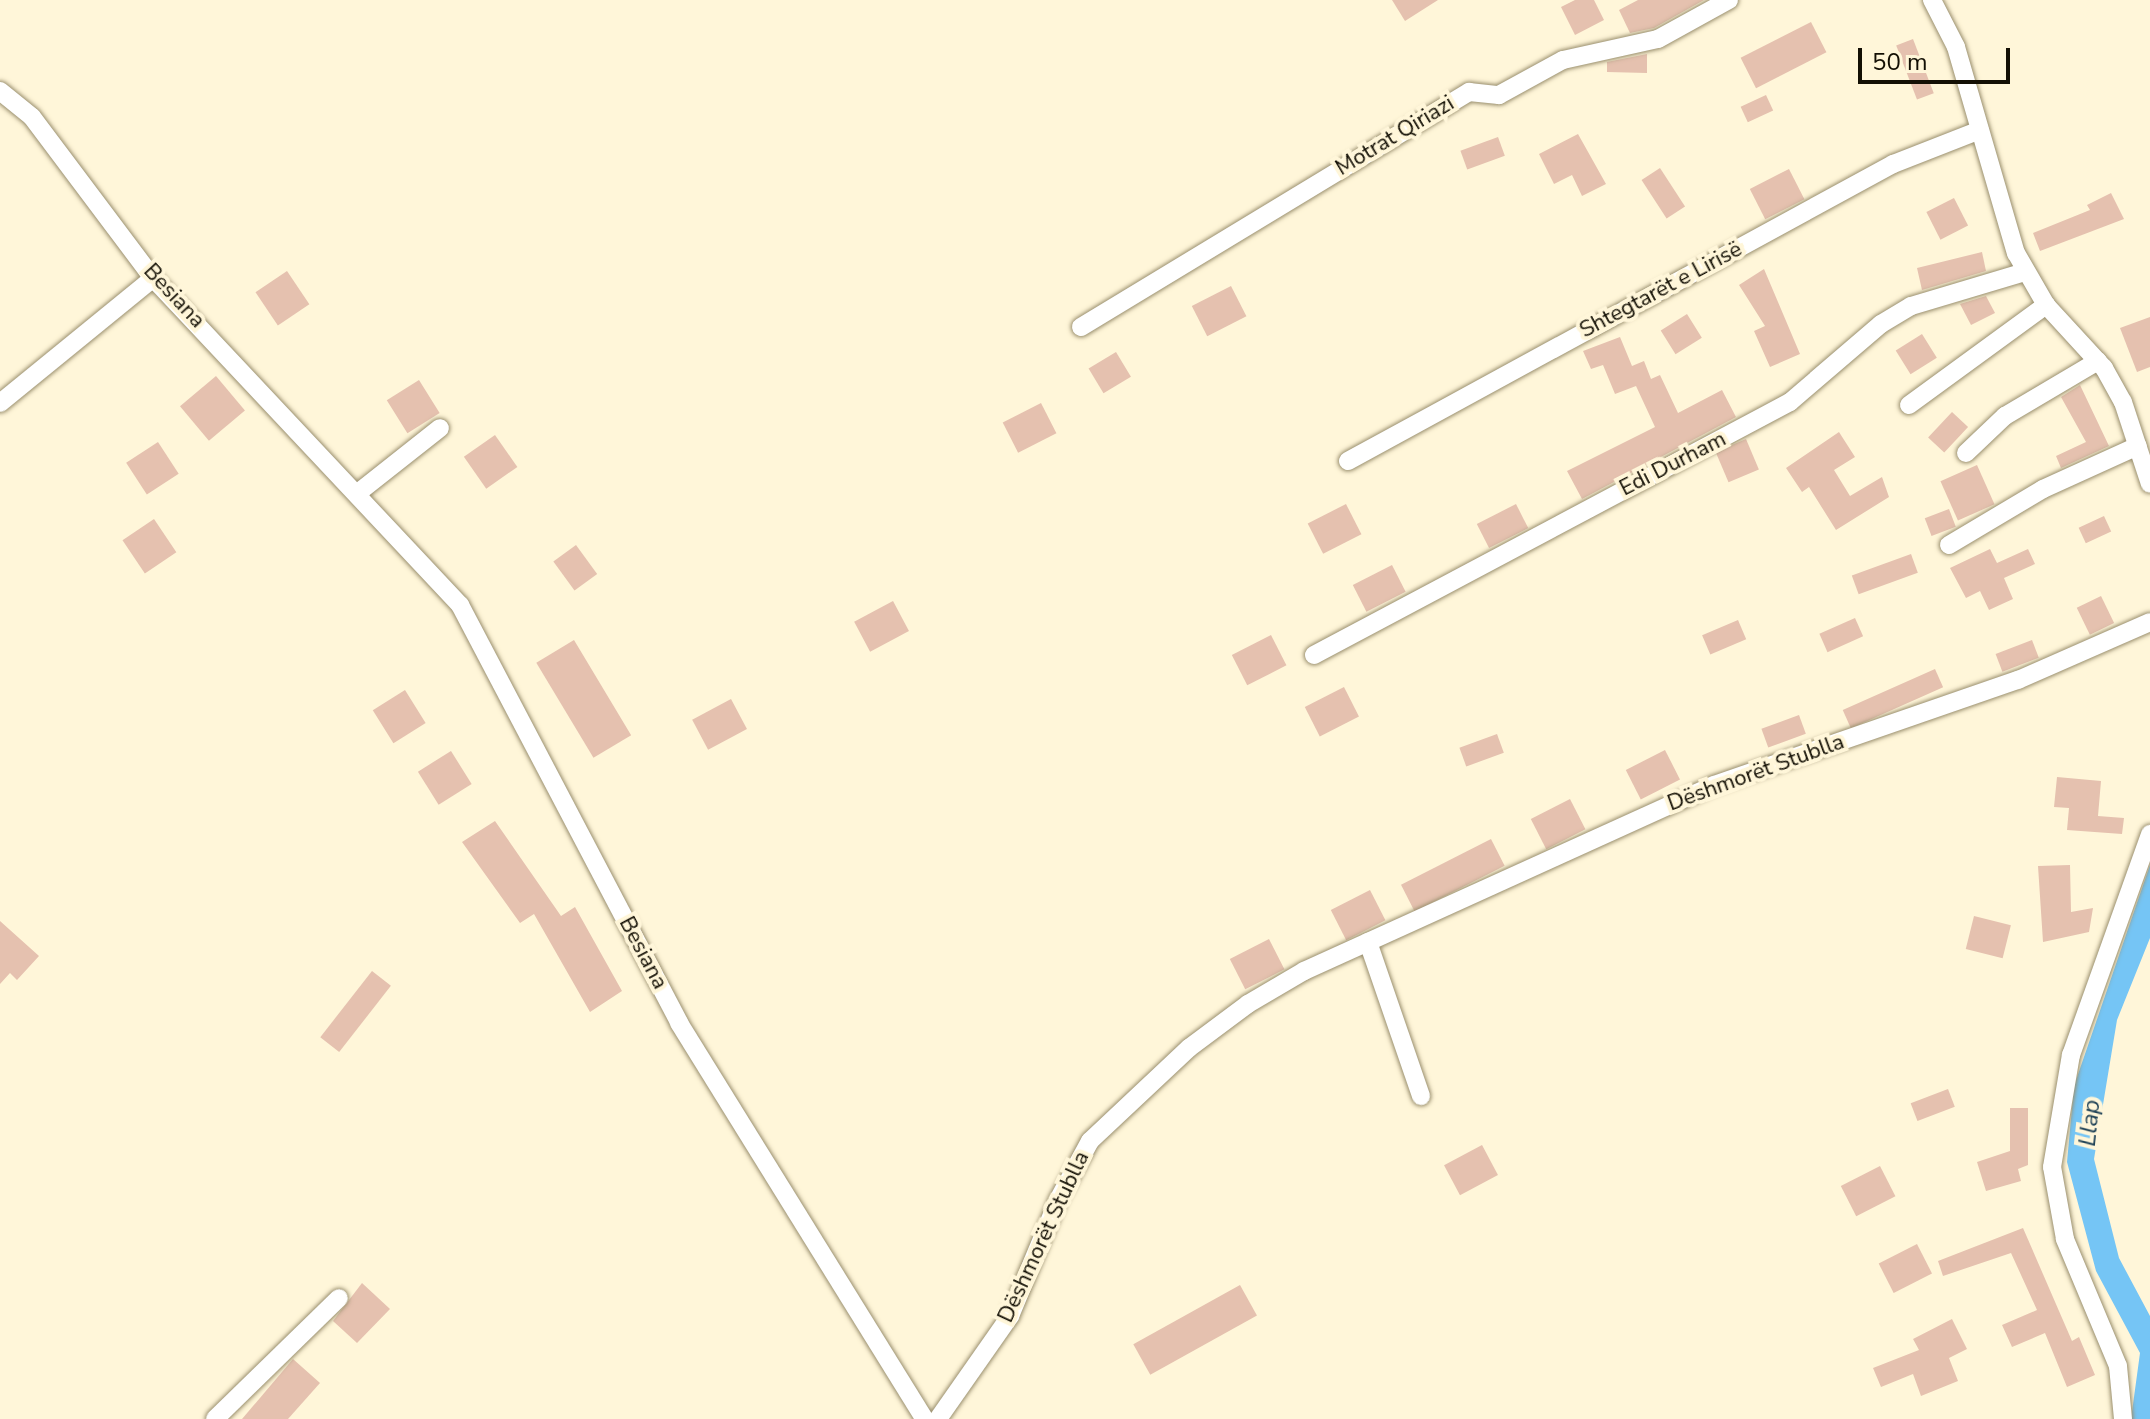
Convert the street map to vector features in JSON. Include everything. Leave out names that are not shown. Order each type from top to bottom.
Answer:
[{"type":"street","name":"Motrat Qiriazi","points":[[1081,327],[1469,92],[1499,95],[1563,60],[1658,39],[1729,0]]},
{"type":"street","points":[[1932,0],[1956,47],[2025,272],[2046,305],[2098,361],[2138,446],[2150,484]]},
{"type":"street","name":"Besiana","points":[[1,93],[32,117],[153,278],[359,492],[460,605],[679,1023],[925,1419]]},
{"type":"street","name":"Shtegtarët e Lirisë","points":[[1348,461],[1893,164],[1980,130]]},
{"type":"street","name":"Edi Durham","points":[[1314,655],[1790,402],[1881,324],[1911,306],[2025,272]]},
{"type":"street","points":[[0,403],[153,278]]},
{"type":"street","points":[[1909,405],[2046,305]]},
{"type":"street","points":[[1966,453],[2005,416],[2098,361]]},
{"type":"street","points":[[359,492],[440,428]]},
{"type":"street","points":[[1949,545],[2043,489],[2138,446]]},
{"type":"street","name":"Dëshmorët Stublla","points":[[938,1419],[1010,1316],[1058,1200],[1090,1141],[1189,1048],[1248,1004],[1368,942],[1714,785],[2018,680],[2150,622]]},
{"type":"street","points":[[2123,1419],[2118,1366],[2065,1239],[2052,1167],[2071,1055],[2150,834]]},
{"type":"street","points":[[1368,942],[1421,1096]]},
{"type":"street","points":[[215,1419],[339,1298]]},
{"type":"water","name":"Llap","points":[[2150,865],[2150,938],[2117,1020],[2094,1159],[2119,1258],[2150,1316],[2150,1419],[2131,1419],[2140,1353],[2096,1271],[2067,1162],[2074,1086]]},
{"type":"building","points":[[1392,0],[1438,0],[1405,21]]},
{"type":"building","points":[[1575,0],[1594,0],[1604,20],[1575,35],[1561,7]]},
{"type":"building","points":[[1638,0],[1704,0],[1654,28],[1630,33],[1619,10]]},
{"type":"building","points":[[1811,22],[1826,52],[1756,88],[1741,58]]},
{"type":"building","points":[[1913,39],[1934,93],[1917,100],[1896,45]]},
{"type":"building","points":[[1647,54],[1647,73],[1607,72],[1607,62]]},
{"type":"building","points":[[1766,95],[1773,110],[1748,122],[1741,107]]},
{"type":"building","points":[[1578,134],[1606,184],[1582,196],[1572,175],[1554,184],[1539,154]]},
{"type":"building","points":[[1498,137],[1505,156],[1467,169],[1460,151]]},
{"type":"building","points":[[1660,168],[1685,207],[1667,219],[1642,180]]},
{"type":"building","points":[[1789,169],[1804,199],[1765,219],[1750,189]]},
{"type":"building","points":[[2111,193],[2124,219],[2040,251],[2033,233],[2090,210],[2087,205]]},
{"type":"building","points":[[1954,198],[1968,226],[1940,240],[1926,212]]},
{"type":"building","points":[[1982,252],[1986,271],[1922,290],[1917,268]]},
{"type":"building","points":[[1764,269],[1800,354],[1770,367],[1754,331],[1765,326],[1739,285]]},
{"type":"building","points":[[287,271],[309,304],[278,325],[255,292]]},
{"type":"building","points":[[1231,286],[1246,316],[1207,336],[1192,306]]},
{"type":"building","points":[[1986,296],[1995,313],[1971,325],[1960,304]]},
{"type":"building","points":[[1687,314],[1702,338],[1676,354],[1661,330]]},
{"type":"building","points":[[2150,317],[2150,367],[2137,372],[2120,328]]},
{"type":"building","points":[[1922,334],[1937,358],[1911,374],[1896,350]]},
{"type":"building","points":[[1620,337],[1632,366],[1644,361],[1651,379],[1660,375],[1678,413],[1722,390],[1736,417],[1582,499],[1567,471],[1655,427],[1636,386],[1615,394],[1603,365],[1591,369],[1583,351]]},
{"type":"building","points":[[1116,352],[1131,377],[1104,393],[1089,368]]},
{"type":"building","points":[[216,376],[245,410],[209,441],[180,406]]},
{"type":"building","points":[[419,380],[440,413],[407,433],[387,400]]},
{"type":"building","points":[[2080,385],[2109,446],[2061,468],[2056,456],[2086,442],[2061,397]]},
{"type":"building","points":[[1041,403],[1056,433],[1018,453],[1003,423]]},
{"type":"building","points":[[1952,412],[1968,427],[1944,453],[1928,438]]},
{"type":"building","points":[[1839,432],[1855,457],[1834,470],[1850,496],[1882,477],[1889,497],[1836,530],[1809,487],[1802,492],[1786,468]]},
{"type":"building","points":[[495,435],[517,467],[486,489],[464,457]]},
{"type":"building","points":[[1746,439],[1759,469],[1729,482],[1716,452]]},
{"type":"building","points":[[158,442],[179,474],[147,495],[126,463]]},
{"type":"building","points":[[1977,465],[1994,504],[1958,521],[1940,481]]},
{"type":"building","points":[[1346,504],[1361,534],[1323,554],[1308,524]]},
{"type":"building","points":[[1516,504],[1528,528],[1489,548],[1477,524]]},
{"type":"building","points":[[1949,509],[1956,527],[1932,536],[1925,518]]},
{"type":"building","points":[[2104,516],[2111,531],[2086,543],[2079,528]]},
{"type":"building","points":[[154,519],[176,552],[145,573],[122,540]]},
{"type":"building","points":[[576,545],[597,574],[575,591],[553,561]]},
{"type":"building","points":[[1990,549],[1997,563],[2028,549],[2035,564],[2004,578],[2013,599],[1989,610],[1980,591],[1966,598],[1950,568]]},
{"type":"building","points":[[1911,554],[1918,573],[1859,594],[1852,576]]},
{"type":"building","points":[[1392,565],[1406,592],[1366,612],[1353,585]]},
{"type":"building","points":[[2101,596],[2114,623],[2090,635],[2077,608]]},
{"type":"building","points":[[893,601],[909,631],[870,652],[854,622]]},
{"type":"building","points":[[1855,618],[1863,636],[1828,652],[1819,634]]},
{"type":"building","points":[[1738,620],[1746,639],[1710,655],[1702,635]]},
{"type":"building","points":[[1271,635],[1286,665],[1247,685],[1232,655]]},
{"type":"building","points":[[574,640],[631,735],[593,758],[536,663]]},
{"type":"building","points":[[2032,640],[2039,658],[2002,672],[1996,654]]},
{"type":"building","points":[[1935,669],[1943,687],[1851,728],[1843,710]]},
{"type":"building","points":[[1344,687],[1359,716],[1320,736],[1305,707]]},
{"type":"building","points":[[405,690],[426,723],[393,743],[373,710]]},
{"type":"building","points":[[731,699],[747,729],[708,750],[692,720]]},
{"type":"building","points":[[1799,715],[1806,734],[1768,747],[1761,729]]},
{"type":"building","points":[[1497,734],[1504,753],[1466,766],[1459,748]]},
{"type":"building","points":[[1665,750],[1680,779],[1641,799],[1626,770]]},
{"type":"building","points":[[451,751],[472,784],[439,805],[418,772]]},
{"type":"building","points":[[2057,777],[2101,781],[2098,816],[2124,818],[2122,834],[2067,830],[2069,808],[2054,807]]},
{"type":"building","points":[[1570,799],[1585,829],[1546,849],[1531,819]]},
{"type":"building","points":[[495,821],[561,916],[575,907],[622,991],[590,1012],[534,914],[520,923],[462,842]]},
{"type":"building","points":[[1491,839],[1505,866],[1415,912],[1401,885]]},
{"type":"building","points":[[2070,865],[2071,912],[2093,908],[2089,932],[2043,942],[2038,866]]},
{"type":"building","points":[[1370,890],[1385,920],[1346,940],[1331,910]]},
{"type":"building","points":[[1974,916],[2011,925],[2003,958],[1966,949]]},
{"type":"building","points":[[0,921],[39,956],[17,980],[10,973],[0,984]]},
{"type":"building","points":[[1269,939],[1284,969],[1245,989],[1230,959]]},
{"type":"building","points":[[372,971],[391,986],[339,1052],[320,1037]]},
{"type":"building","points":[[1948,1089],[1955,1107],[1917,1121],[1911,1103]]},
{"type":"building","points":[[2010,1108],[2028,1108],[2028,1165],[2018,1169],[2021,1181],[1986,1191],[1977,1162],[2010,1151]]},
{"type":"building","points":[[1482,1145],[1498,1175],[1460,1195],[1444,1165]]},
{"type":"building","points":[[1880,1166],[1895,1196],[1856,1216],[1841,1186]]},
{"type":"building","points":[[2023,1228],[2072,1341],[2079,1337],[2095,1375],[2067,1387],[2045,1333],[2012,1347],[2002,1325],[2037,1310],[2011,1253],[1943,1276],[1938,1261]]},
{"type":"building","points":[[1917,1244],[1932,1273],[1894,1293],[1879,1264]]},
{"type":"building","points":[[362,1283],[390,1309],[357,1343],[333,1321]]},
{"type":"building","points":[[1240,1285],[1257,1316],[1150,1375],[1133,1344]]},
{"type":"building","points":[[1952,1319],[1967,1349],[1949,1358],[1958,1381],[1921,1396],[1913,1374],[1881,1387],[1873,1368],[1919,1350],[1913,1339]]},
{"type":"building","points":[[293,1359],[320,1383],[288,1419],[242,1419]]}]
